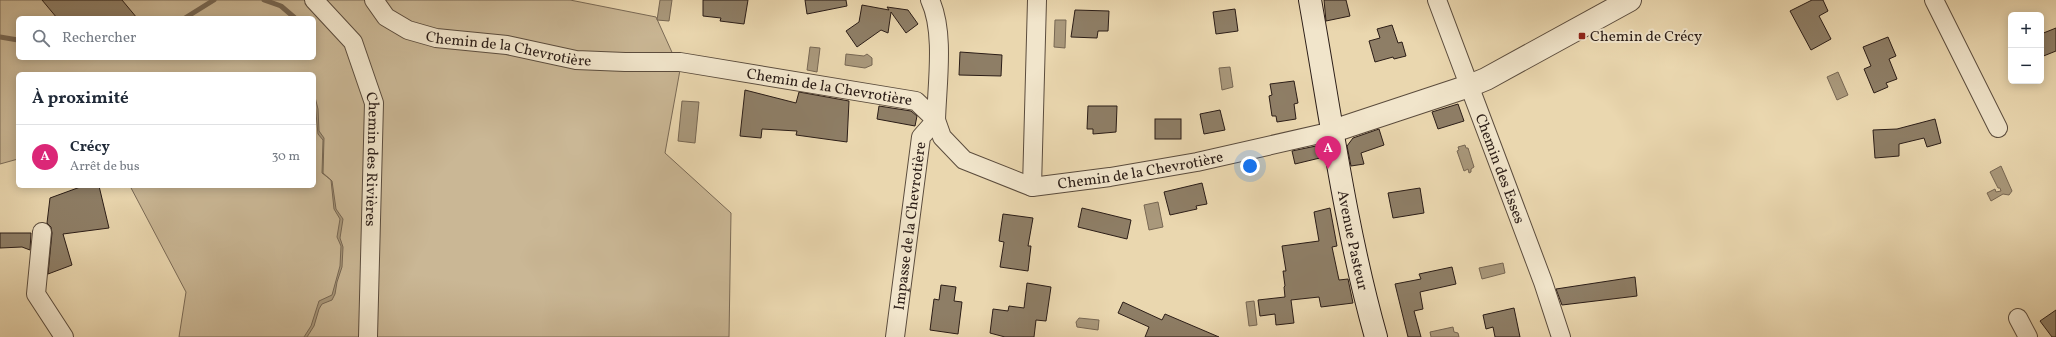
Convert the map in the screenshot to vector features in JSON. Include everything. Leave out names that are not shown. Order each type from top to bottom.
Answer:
[{"type":"main road","name":"Avenue Pasteur","points":[[1310,0],[1364,294],[1376,337]]},
{"type":"main road","points":[[1333,131],[1486,79],[1630,0]]},
{"type":"street","name":"Chemin des Rivières","points":[[314,0],[353,42],[374,103],[368,337]]},
{"type":"street","name":"Chemin de la Chevrotière","points":[[374,0],[386,17],[408,30],[436,38],[507,45],[576,60],[680,62],[916,102],[936,120],[942,137],[964,160],[1032,187],[1110,177],[1190,163],[1333,131]]},
{"type":"street","points":[[930,0],[935,12],[938,30],[936,120]]},
{"type":"street","points":[[1032,187],[1037,0]]},
{"type":"street","name":"Chemin des Esses","points":[[1438,0],[1543,282],[1561,337]]},
{"type":"street","points":[[1934,0],[1998,128]]},
{"type":"street","name":"Impasse de la Chevrotière","points":[[895,337],[921,137],[936,120]]},
{"type":"street","points":[[42,232],[36,294],[64,337]]},
{"type":"street","points":[[2018,318],[2028,337]]},
{"type":"shaded area","points":[[0,0],[570,0],[656,17],[680,70],[665,153],[731,213],[729,337],[179,337],[186,292],[131,188],[316,188],[316,72],[16,72],[16,160],[0,164]]},
{"type":"shaded area","points":[[660,0],[672,0],[669,21],[657,20]]},
{"type":"shaded area","points":[[1055,20],[1066,20],[1065,48],[1054,47]]},
{"type":"shaded area","points":[[810,47],[820,48],[817,72],[807,70]]},
{"type":"shaded area","points":[[846,54],[864,56],[867,54],[872,58],[872,65],[865,68],[845,65]]},
{"type":"shaded area","points":[[1230,67],[1233,87],[1222,90],[1219,68]]},
{"type":"shaded area","points":[[1838,72],[1848,95],[1837,100],[1827,77]]},
{"type":"shaded area","points":[[316,101],[319,131],[324,138],[323,173],[330,179],[322,173],[323,140],[318,134]]},
{"type":"shaded area","points":[[682,101],[699,102],[695,143],[678,141]]},
{"type":"shaded area","points":[[1465,145],[1466,148],[1468,148],[1474,167],[1469,173],[1468,169],[1464,171],[1457,151],[1459,150],[1458,147]]},
{"type":"shaded area","points":[[2001,166],[2012,191],[2009,195],[2003,194],[1991,201],[1987,193],[1995,189],[1996,192],[2001,191],[1990,172]]},
{"type":"shaded area","points":[[331,180],[336,209],[343,219],[340,238],[343,247],[342,267],[332,300],[322,304],[314,326],[307,337],[304,337],[311,326],[319,301],[332,295],[340,266],[341,246],[337,237],[340,219],[334,209]]},
{"type":"shaded area","points":[[1158,202],[1163,227],[1149,230],[1144,205]]},
{"type":"shaded area","points":[[1503,263],[1505,273],[1482,279],[1479,268]]},
{"type":"shaded area","points":[[1254,301],[1257,325],[1249,326],[1246,302]]},
{"type":"shaded area","points":[[1079,318],[1099,320],[1098,330],[1077,327],[1076,322]]},
{"type":"shaded area","points":[[1453,327],[1454,332],[1458,333],[1459,337],[1431,337],[1430,332]]},
{"type":"building","points":[[42,0],[122,0],[135,16],[55,16]]},
{"type":"building","points":[[703,0],[748,0],[744,24],[720,21],[721,18],[703,16]]},
{"type":"building","points":[[805,0],[846,0],[847,6],[807,14]]},
{"type":"building","points":[[1324,0],[1346,0],[1350,16],[1326,21]]},
{"type":"building","points":[[1812,0],[1823,0],[1828,11],[1819,16],[1831,39],[1811,50],[1790,11]]},
{"type":"building","points":[[862,5],[889,10],[887,7],[908,10],[918,24],[906,33],[891,12],[888,33],[881,30],[857,47],[846,31],[859,22]]},
{"type":"building","points":[[1235,9],[1238,31],[1216,34],[1213,12]]},
{"type":"building","points":[[1075,10],[1109,11],[1108,31],[1098,31],[1097,38],[1071,37]]},
{"type":"building","points":[[1392,25],[1398,43],[1402,42],[1406,56],[1394,59],[1393,57],[1375,62],[1369,41],[1380,38],[1377,29]]},
{"type":"building","points":[[2056,28],[2056,51],[2044,56],[2044,48],[2044,33]]},
{"type":"building","points":[[1888,37],[1896,56],[1889,59],[1897,79],[1886,83],[1888,87],[1874,93],[1864,69],[1871,66],[1863,47]]},
{"type":"building","points":[[960,52],[1002,55],[1001,76],[959,75]]},
{"type":"building","points":[[1294,81],[1298,103],[1294,104],[1296,119],[1277,122],[1276,116],[1272,116],[1269,96],[1272,95],[1270,84]]},
{"type":"building","points":[[745,90],[796,103],[799,92],[849,101],[847,142],[796,135],[797,131],[762,129],[761,138],[740,136]]},
{"type":"building","points":[[1458,104],[1464,121],[1438,129],[1432,112]]},
{"type":"building","points":[[879,106],[911,111],[917,116],[915,126],[877,119]]},
{"type":"building","points":[[1088,106],[1117,106],[1116,132],[1093,134],[1093,129],[1087,129]]},
{"type":"building","points":[[1220,110],[1225,130],[1204,134],[1200,114]]},
{"type":"building","points":[[1155,119],[1181,119],[1181,139],[1155,139]]},
{"type":"building","points":[[1935,119],[1941,143],[1927,147],[1924,138],[1899,144],[1899,156],[1875,158],[1873,130],[1897,129]]},
{"type":"building","points":[[1379,129],[1384,145],[1361,153],[1364,164],[1351,166],[1347,146],[1353,138]]},
{"type":"building","points":[[1316,146],[1323,150],[1324,157],[1295,164],[1292,151]]},
{"type":"building","points":[[1202,183],[1207,204],[1196,206],[1197,209],[1170,215],[1164,192]]},
{"type":"building","points":[[78,188],[99,188],[109,228],[63,234],[72,265],[48,274],[52,233],[51,227],[47,223],[50,198]]},
{"type":"building","points":[[1420,188],[1424,213],[1393,218],[1388,193]]},
{"type":"building","points":[[1082,208],[1131,220],[1127,239],[1078,227]]},
{"type":"building","points":[[1330,208],[1337,246],[1332,247],[1339,280],[1348,279],[1353,303],[1321,307],[1319,297],[1291,300],[1294,323],[1276,325],[1275,314],[1260,316],[1258,300],[1285,297],[1283,271],[1286,271],[1282,246],[1319,241],[1314,212]]},
{"type":"building","points":[[1003,214],[1033,218],[1028,246],[1031,246],[1028,271],[1000,267],[1004,242],[999,241]]},
{"type":"building","points":[[0,233],[31,233],[30,250],[22,247],[0,248]]},
{"type":"building","points":[[1452,267],[1456,284],[1420,292],[1423,309],[1414,311],[1421,337],[1408,337],[1395,284],[1421,279],[1419,274]]},
{"type":"building","points":[[1635,277],[1637,296],[1562,305],[1556,289]]},
{"type":"building","points":[[1027,283],[1051,287],[1046,321],[1036,320],[1034,337],[1005,337],[990,333],[993,309],[1008,311],[1009,306],[1024,308]]},
{"type":"building","points":[[941,285],[956,287],[954,301],[962,302],[958,334],[930,330],[934,299],[939,300]]},
{"type":"building","points":[[1123,302],[1162,320],[1165,314],[1219,337],[1145,337],[1149,327],[1118,313]]},
{"type":"building","points":[[1514,308],[1520,337],[1495,337],[1493,327],[1486,329],[1483,315]]},
{"type":"building","points":[[2056,310],[2056,337],[2052,337],[2040,321]]},
{"type":"waterway","points":[[188,16],[214,0]]},
{"type":"waterway","points":[[264,0],[281,6],[293,16]]},
{"type":"waterway","points":[[0,37],[16,40]]},
{"type":"place","name":"Chemin de Crécy","points":[[1582,36]]},
{"type":"place","name":"Crécy","points":[[1328,169]]}]
